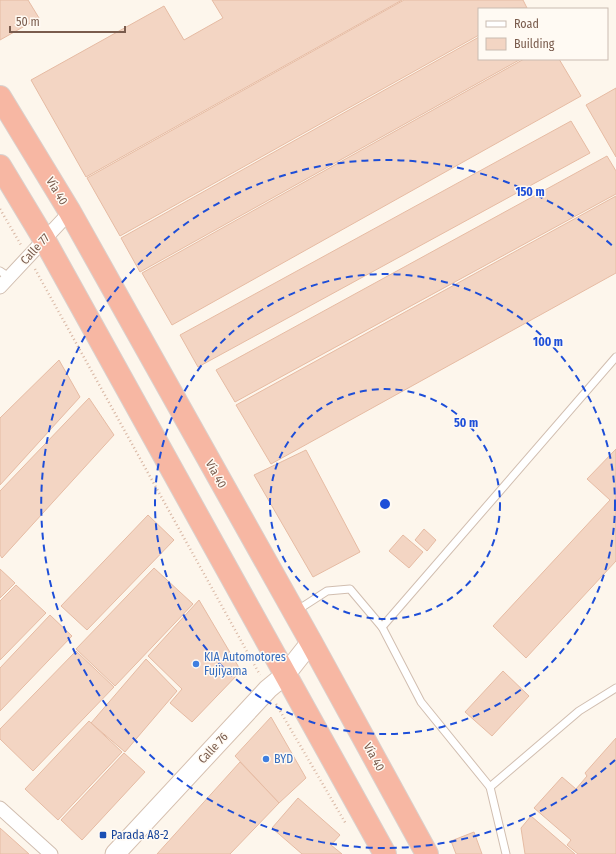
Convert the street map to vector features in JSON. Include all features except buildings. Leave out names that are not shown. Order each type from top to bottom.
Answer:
[{"type":"highway","name":"Vía 40","points":[[0,96],[70,212],[311,642],[427,854]]},
{"type":"highway","points":[[0,166],[44,239],[385,854]]},
{"type":"street","name":"Calle 77","points":[[0,287],[4,274],[28,257],[70,212]]},
{"type":"street","name":"Calle 76","points":[[115,854],[268,689],[285,674],[311,642]]},
{"type":"street","points":[[0,808],[51,854]]},
{"type":"lane","points":[[382,627],[616,357]]},
{"type":"lane","points":[[294,612],[327,591],[350,589],[382,627],[422,702],[490,788],[506,854]]},
{"type":"lane","points":[[490,788],[579,711],[616,688]]},
{"type":"path","points":[[0,209],[268,689],[347,826]]},
{"type":"place","name":"KIA Automotores Fujiyama","points":[[196,664]]},
{"type":"place","name":"BYD","points":[[266,759]]},
{"type":"place","name":"Parada A8-2","points":[[103,835]]}]
